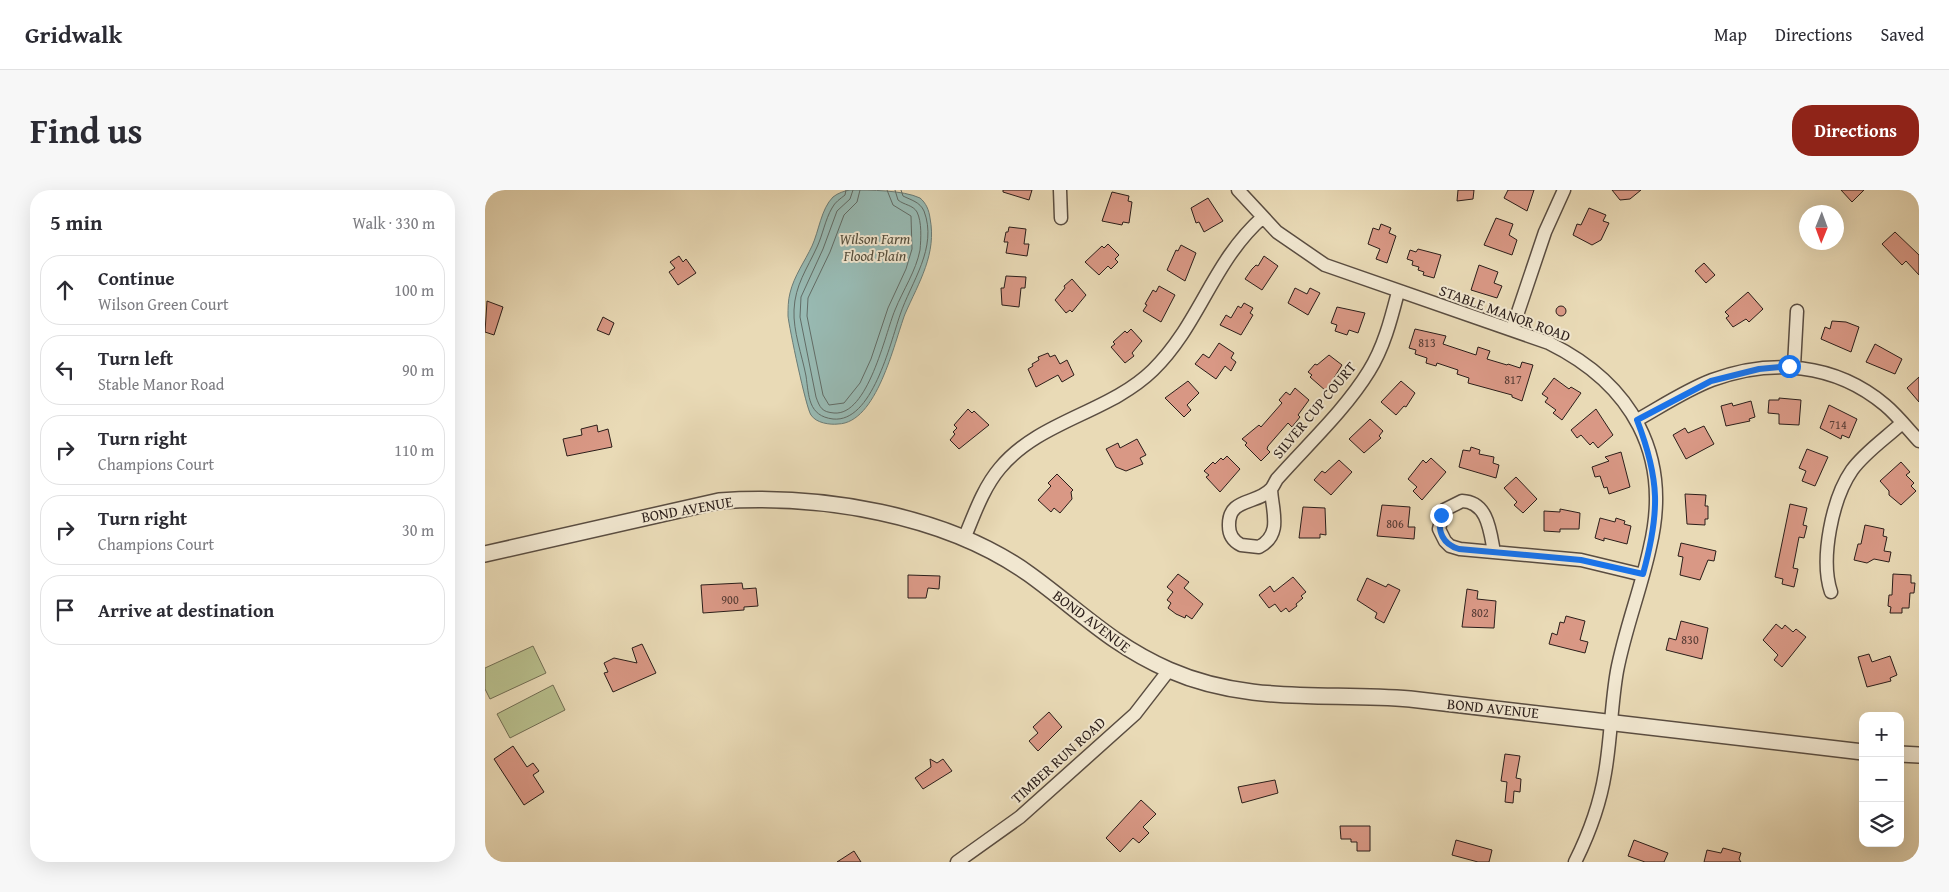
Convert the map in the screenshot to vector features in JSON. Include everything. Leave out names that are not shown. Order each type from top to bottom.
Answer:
[{"type":"street","points":[[1060,190],[1061,218]]},
{"type":"street","name":"STABLE MANOR ROAD","points":[[1239,190],[1290,243],[1317,261],[1347,275],[1549,343],[1589,366],[1607,380],[1637,420],[1651,461],[1657,496],[1654,530],[1618,667],[1605,774],[1598,804],[1575,862]]},
{"type":"street","points":[[1512,330],[1545,232],[1565,190]]},
{"type":"street","points":[[964,538],[984,492],[999,468],[1009,458],[1044,433],[1126,392],[1165,359],[1183,334],[1233,248],[1263,217]]},
{"type":"street","name":"SILVER CUP COURT","points":[[1271,489],[1275,520],[1272,536],[1259,547],[1241,545],[1230,533],[1229,522],[1233,510],[1242,503],[1264,495],[1271,489],[1277,479],[1352,394],[1369,371],[1380,350],[1398,292]]},
{"type":"street","points":[[1794,366],[1797,311]]},
{"type":"street","points":[[1637,420],[1711,381],[1759,369],[1794,366],[1824,373],[1845,381],[1885,405],[1919,441]]},
{"type":"street","points":[[1831,592],[1826,563],[1829,538],[1840,496],[1852,471],[1862,459],[1902,423]]},
{"type":"street","name":"BOND AVENUE","points":[[485,554],[695,505],[742,500],[843,506],[887,514],[964,538],[989,550],[1029,574],[1119,644],[1169,670],[1223,688],[1273,696],[1374,696],[1610,721],[1859,752]]},
{"type":"street","points":[[1494,552],[1486,517],[1478,506],[1461,501],[1444,510],[1439,529],[1445,541],[1451,546],[1494,552],[1581,560],[1643,574]]},
{"type":"street","name":"TIMBER RUN ROAD","points":[[957,862],[1020,817],[1135,714],[1169,670]]},
{"type":"street","points":[[1904,754],[1919,755]]},
{"type":"green space","points":[[533,646],[546,673],[490,699],[485,689],[485,668]]},
{"type":"green space","points":[[553,685],[565,710],[510,738],[497,714]]},
{"type":"water","name":"Wilson Farm Flood Plain","points":[[850,190],[896,192],[920,198],[926,204],[929,212],[932,231],[931,244],[925,268],[905,314],[882,380],[863,410],[852,420],[831,424],[816,420],[811,415],[791,335],[788,302],[794,281],[812,246],[829,202],[841,192]]},
{"type":"building","points":[[1003,190],[1032,190],[1029,200],[1003,192]]},
{"type":"building","points":[[1458,190],[1474,190],[1473,199],[1457,201]]},
{"type":"building","points":[[1508,190],[1534,190],[1527,211],[1504,198]]},
{"type":"building","points":[[1612,190],[1641,190],[1630,199],[1620,200]]},
{"type":"building","points":[[1841,190],[1864,190],[1852,202]]},
{"type":"building","points":[[1112,192],[1129,196],[1128,201],[1132,202],[1129,223],[1123,222],[1122,225],[1102,221]]},
{"type":"building","points":[[1208,198],[1223,221],[1204,232],[1199,222],[1196,223],[1191,208]]},
{"type":"building","points":[[1589,208],[1606,215],[1603,221],[1609,223],[1601,240],[1592,245],[1573,235],[1577,224],[1581,225]]},
{"type":"building","points":[[1496,218],[1513,224],[1509,235],[1517,240],[1512,255],[1484,245]]},
{"type":"building","points":[[1381,224],[1391,228],[1389,233],[1396,236],[1387,263],[1376,259],[1380,249],[1368,244],[1373,228],[1379,230]]},
{"type":"building","points":[[1009,227],[1026,229],[1024,244],[1029,244],[1027,256],[1006,253],[1008,242],[1004,242]]},
{"type":"building","points":[[1895,232],[1919,255],[1919,275],[1906,261],[1902,265],[1882,244]]},
{"type":"building","points":[[1108,244],[1119,255],[1115,259],[1118,262],[1111,269],[1108,266],[1099,275],[1085,262],[1102,246],[1104,248]]},
{"type":"building","points":[[1181,245],[1196,253],[1185,281],[1167,270],[1176,250],[1178,251]]},
{"type":"building","points":[[1418,249],[1441,255],[1434,278],[1423,275],[1424,272],[1418,270],[1419,267],[1412,265],[1413,261],[1407,259],[1410,250],[1416,252]]},
{"type":"building","points":[[679,256],[683,262],[686,259],[696,273],[678,285],[669,272],[675,268],[670,262]]},
{"type":"building","points":[[1264,256],[1278,266],[1262,290],[1245,279],[1256,265],[1258,266]]},
{"type":"building","points":[[1704,263],[1715,275],[1706,283],[1695,271]]},
{"type":"building","points":[[1479,265],[1498,272],[1494,283],[1502,286],[1497,298],[1471,290]]},
{"type":"building","points":[[1006,276],[1026,277],[1025,288],[1021,288],[1019,307],[1002,305],[1001,288],[1004,288]]},
{"type":"building","points":[[1072,279],[1086,295],[1072,312],[1070,310],[1066,313],[1055,300],[1065,288],[1064,286]]},
{"type":"building","points":[[1159,286],[1175,295],[1161,322],[1143,311],[1153,290],[1156,292]]},
{"type":"building","points":[[1295,288],[1307,294],[1310,288],[1320,293],[1308,315],[1288,303]]},
{"type":"building","points":[[1748,292],[1763,309],[1749,322],[1746,319],[1733,327],[1726,318],[1729,316],[1725,312]]},
{"type":"building","points":[[487,301],[503,307],[494,335],[485,332]]},
{"type":"building","points":[[1244,303],[1253,308],[1250,313],[1253,315],[1241,335],[1220,325],[1226,315],[1231,318],[1238,306],[1241,308]]},
{"type":"building","points":[[1559,306],[1563,306],[1566,311],[1565,315],[1559,316],[1556,313],[1556,309]]},
{"type":"building","points":[[1337,307],[1365,313],[1358,333],[1349,330],[1347,335],[1335,331],[1337,325],[1331,323]]},
{"type":"building","points":[[603,317],[614,323],[609,335],[597,330]]},
{"type":"building","points":[[1832,321],[1846,322],[1859,327],[1851,352],[1821,339],[1825,327],[1830,329]]},
{"type":"building","points":[[1131,329],[1142,341],[1132,353],[1134,356],[1125,363],[1111,347],[1115,344],[1113,342],[1125,331],[1127,333]]},
{"type":"building","points":[[1415,329],[1446,336],[1443,344],[1476,355],[1478,347],[1490,351],[1487,359],[1520,368],[1522,362],[1533,365],[1522,401],[1512,397],[1512,395],[1468,383],[1469,378],[1457,374],[1458,370],[1437,363],[1436,366],[1426,363],[1427,358],[1415,354],[1416,350],[1409,348]]},
{"type":"building","points":[[1219,343],[1234,353],[1231,358],[1236,362],[1231,371],[1225,366],[1216,379],[1195,364],[1203,354],[1209,358]]},
{"type":"building","points":[[1875,344],[1902,359],[1895,374],[1866,362]]},
{"type":"building","points":[[1048,353],[1050,357],[1055,355],[1060,364],[1067,360],[1074,375],[1062,382],[1058,375],[1036,387],[1028,369],[1039,360],[1038,357]]},
{"type":"building","points":[[1329,355],[1342,365],[1326,391],[1310,377],[1312,375],[1308,372],[1315,364],[1317,365]]},
{"type":"building","points":[[1919,377],[1919,402],[1907,388]]},
{"type":"building","points":[[1554,378],[1569,389],[1571,387],[1581,393],[1562,420],[1553,413],[1556,410],[1545,402],[1548,398],[1542,394]]},
{"type":"building","points":[[1188,381],[1199,393],[1187,405],[1191,410],[1184,417],[1165,398]]},
{"type":"building","points":[[1401,381],[1415,393],[1406,407],[1404,406],[1396,415],[1381,402]]},
{"type":"building","points":[[1295,388],[1309,400],[1292,427],[1288,423],[1268,446],[1267,449],[1270,452],[1261,461],[1245,445],[1247,443],[1242,439],[1259,425],[1261,427],[1282,403],[1279,400],[1286,392],[1290,395]]},
{"type":"building","points":[[1779,398],[1801,400],[1799,425],[1779,424],[1779,414],[1768,413],[1769,400],[1779,400]]},
{"type":"building","points":[[1751,401],[1755,417],[1749,419],[1750,421],[1726,426],[1721,406],[1732,403],[1733,406]]},
{"type":"building","points":[[1829,405],[1857,419],[1849,438],[1842,435],[1841,439],[1820,428]]},
{"type":"building","points":[[968,409],[972,413],[974,411],[989,425],[959,449],[950,440],[957,428],[954,425]]},
{"type":"building","points":[[1596,409],[1613,435],[1598,448],[1593,442],[1590,445],[1581,435],[1577,438],[1571,430]]},
{"type":"building","points":[[1370,419],[1383,431],[1379,436],[1381,438],[1364,453],[1349,439]]},
{"type":"building","points":[[597,425],[598,432],[608,429],[612,447],[567,456],[563,439],[582,435],[581,429]]},
{"type":"building","points":[[1704,426],[1714,444],[1686,459],[1673,435],[1685,428],[1688,433]]},
{"type":"building","points":[[1137,439],[1146,455],[1140,458],[1143,464],[1126,471],[1116,467],[1106,449],[1118,443],[1120,448]]},
{"type":"building","points":[[1471,447],[1480,450],[1479,454],[1494,457],[1493,463],[1499,465],[1496,478],[1459,467],[1463,450],[1470,451]]},
{"type":"building","points":[[1807,449],[1828,457],[1815,486],[1802,481],[1806,471],[1799,468]]},
{"type":"building","points":[[1621,452],[1630,487],[1609,494],[1607,487],[1604,488],[1600,476],[1595,477],[1592,467],[1609,461],[1605,457]]},
{"type":"building","points":[[1227,456],[1240,469],[1220,492],[1206,477],[1209,475],[1204,471],[1213,462],[1215,464],[1221,458],[1223,460]]},
{"type":"building","points":[[1431,458],[1446,472],[1422,500],[1413,491],[1417,487],[1408,479],[1423,460],[1426,463]]},
{"type":"building","points":[[1339,460],[1352,472],[1331,495],[1314,480],[1322,471],[1325,473]]},
{"type":"building","points":[[1901,462],[1910,472],[1906,475],[1914,483],[1911,486],[1916,491],[1901,505],[1889,495],[1889,491],[1880,481]]},
{"type":"building","points":[[1057,474],[1073,490],[1071,492],[1072,499],[1060,513],[1054,508],[1051,512],[1038,500],[1051,486],[1048,483]]},
{"type":"building","points":[[1516,477],[1537,499],[1523,513],[1514,505],[1517,502],[1504,488]]},
{"type":"building","points":[[1685,494],[1706,495],[1705,506],[1708,506],[1708,519],[1705,519],[1705,525],[1687,524]]},
{"type":"building","points":[[1790,504],[1807,508],[1803,525],[1807,526],[1804,538],[1799,537],[1793,568],[1798,569],[1794,587],[1782,584],[1783,579],[1775,577]]},
{"type":"building","points":[[1382,505],[1410,507],[1408,527],[1415,527],[1414,539],[1377,536]]},
{"type":"building","points":[[1303,507],[1325,508],[1326,535],[1320,534],[1320,538],[1299,538]]},
{"type":"building","points":[[1560,509],[1580,513],[1579,529],[1560,529],[1560,532],[1544,531],[1544,511],[1560,512]]},
{"type":"building","points":[[1600,518],[1615,522],[1616,518],[1625,521],[1624,524],[1631,526],[1627,544],[1604,538],[1604,541],[1595,538]]},
{"type":"building","points":[[1865,525],[1884,529],[1883,536],[1887,537],[1884,551],[1891,552],[1889,562],[1874,559],[1867,563],[1854,560],[1858,544],[1861,544]]},
{"type":"building","points":[[1681,543],[1716,551],[1714,561],[1708,560],[1700,580],[1680,575],[1683,557],[1678,556]]},
{"type":"building","points":[[1178,574],[1189,582],[1184,588],[1203,604],[1192,619],[1186,615],[1185,618],[1176,614],[1168,608],[1171,603],[1167,600],[1173,592],[1167,587]]},
{"type":"building","points":[[1893,574],[1911,575],[1911,583],[1915,583],[1914,593],[1910,593],[1909,608],[1902,608],[1902,613],[1890,613],[1891,607],[1888,606],[1889,595],[1892,595]]},
{"type":"building","points":[[908,575],[940,576],[939,589],[928,588],[926,598],[908,598]]},
{"type":"building","points":[[1293,577],[1306,592],[1301,596],[1303,598],[1296,604],[1297,606],[1289,612],[1286,608],[1281,612],[1275,604],[1269,608],[1259,595],[1270,586],[1274,592]]},
{"type":"building","points":[[1367,578],[1386,587],[1388,584],[1400,590],[1384,623],[1375,618],[1377,613],[1357,600]]},
{"type":"building","points":[[742,583],[743,589],[756,588],[758,606],[744,607],[744,610],[703,613],[701,585]]},
{"type":"building","points":[[1467,589],[1478,591],[1477,599],[1496,601],[1494,628],[1462,627]]},
{"type":"building","points":[[1566,616],[1585,621],[1580,640],[1588,642],[1585,653],[1549,644],[1552,633],[1557,635],[1560,622],[1564,623]]},
{"type":"building","points":[[1681,621],[1708,628],[1702,659],[1666,650],[1669,638],[1676,640]]},
{"type":"building","points":[[1776,624],[1782,629],[1785,625],[1793,632],[1796,629],[1806,637],[1782,667],[1774,660],[1778,655],[1763,640]]},
{"type":"building","points":[[642,644],[656,673],[613,692],[604,673],[608,672],[604,663],[614,658],[637,663],[632,648]]},
{"type":"building","points":[[1869,654],[1872,662],[1890,656],[1897,675],[1890,678],[1891,681],[1867,687],[1858,657]]},
{"type":"building","points":[[1049,712],[1062,727],[1038,751],[1029,741],[1038,733],[1033,727]]},
{"type":"building","points":[[513,746],[527,767],[533,763],[539,771],[533,775],[544,792],[524,805],[494,759]]},
{"type":"building","points":[[1505,754],[1520,756],[1516,778],[1521,779],[1520,792],[1514,791],[1513,803],[1505,802],[1507,782],[1501,781]]},
{"type":"building","points":[[930,759],[937,763],[943,759],[952,771],[923,789],[915,778],[931,767]]},
{"type":"building","points":[[1275,780],[1278,793],[1242,803],[1238,787]]},
{"type":"building","points":[[1141,800],[1156,814],[1143,827],[1149,833],[1139,843],[1133,838],[1120,852],[1106,838]]},
{"type":"building","points":[[1340,826],[1370,826],[1370,851],[1357,851],[1357,842],[1351,842],[1351,839],[1341,839]]},
{"type":"building","points":[[1456,840],[1492,850],[1489,862],[1478,862],[1452,855]]},
{"type":"building","points":[[1634,840],[1668,853],[1664,862],[1645,862],[1628,856]]},
{"type":"building","points":[[1723,848],[1741,853],[1739,859],[1741,862],[1704,862],[1707,850],[1721,853]]},
{"type":"building","points":[[854,851],[861,862],[837,862]]},
{"type":"route","points":[[1441,515],[1439,529],[1441,535],[1451,546],[1459,549],[1581,560],[1643,574],[1651,547],[1657,496],[1651,461],[1637,420],[1711,381],[1759,369],[1789,366]]}]
